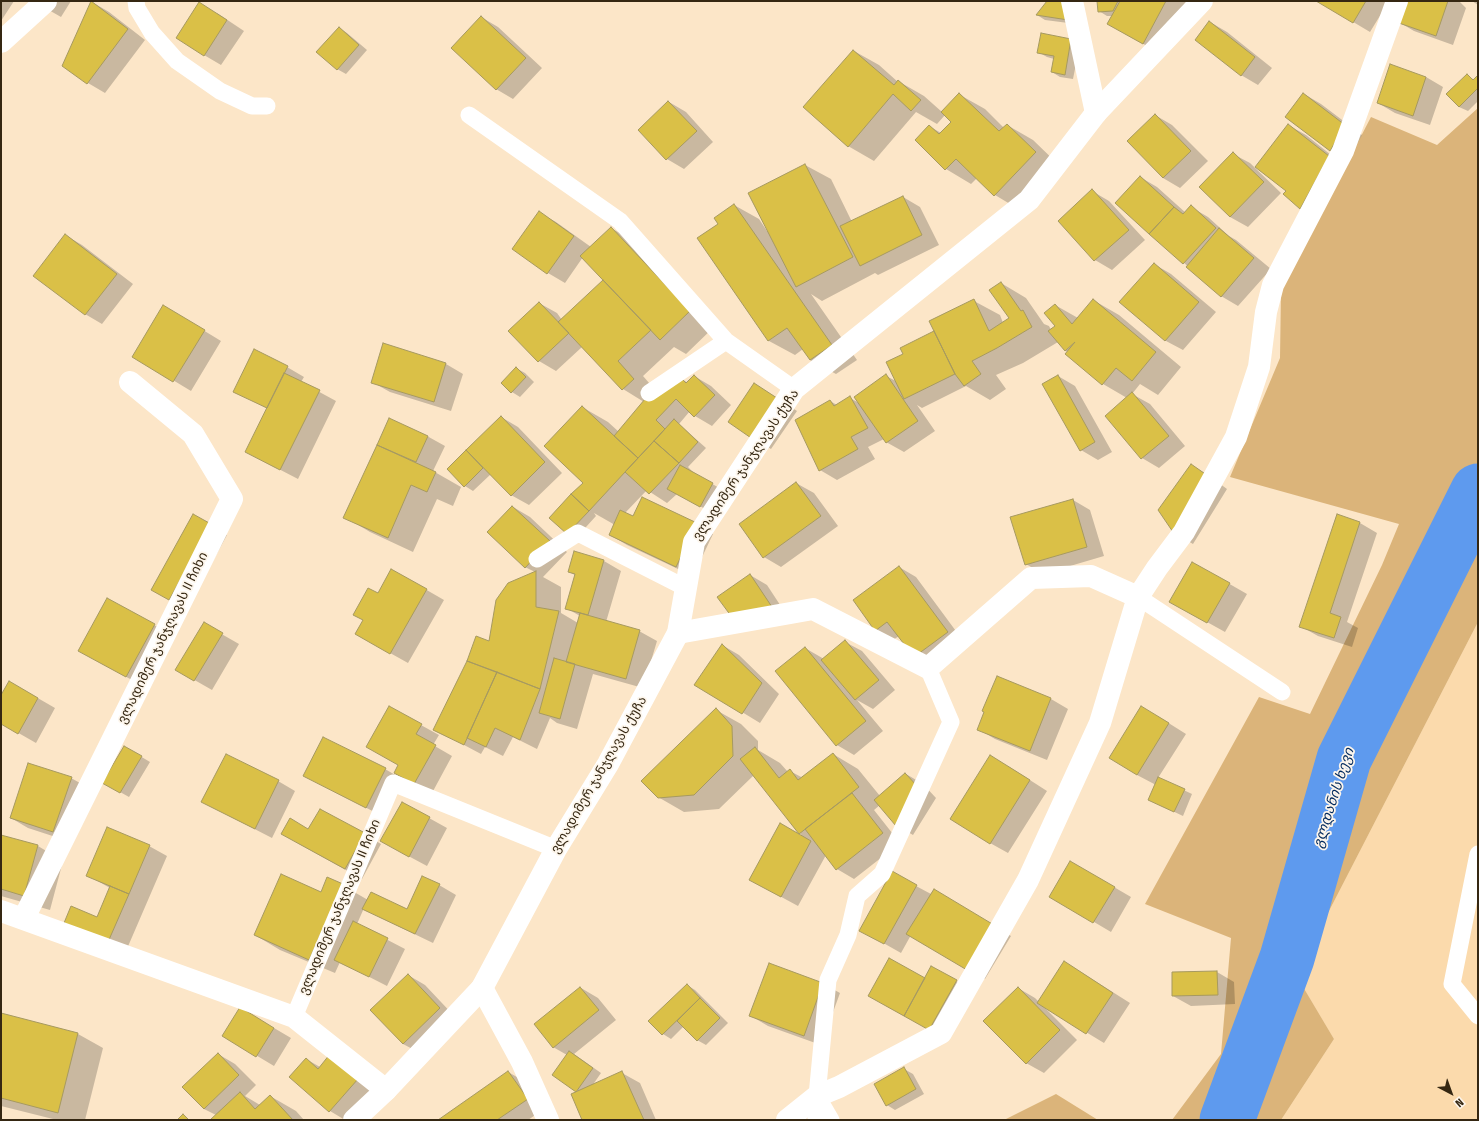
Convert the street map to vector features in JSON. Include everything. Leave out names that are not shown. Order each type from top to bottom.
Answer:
[{"type":"street","points":[[1,42],[46,1]]},
{"type":"street","points":[[1072,1],[1096,113]]},
{"type":"street","name":"ვლადიმერ ჯანჯღავას ქუჩა","points":[[354,1120],[386,1090],[482,988],[556,849],[608,764],[678,633],[694,542],[794,389],[1029,200],[1096,113],[1202,1]]},
{"type":"street","points":[[787,1120],[817,1096],[941,1033],[1028,880],[1100,723],[1138,597],[1157,568],[1184,532],[1236,437],[1259,367],[1266,312],[1273,285],[1343,151],[1398,1]]},
{"type":"street","name":"ვლადიმერ ჯანჯღავას II ჩიხი","points":[[24,918],[232,498],[193,434],[130,382]]},
{"type":"street","points":[[678,633],[813,609],[928,668],[1031,578],[1091,576],[1138,597]]},
{"type":"street","points":[[1,911],[24,918],[294,1017],[386,1090]]},
{"type":"street","points":[[482,988],[522,1062],[548,1120]]},
{"type":"lane","points":[[136,1],[137,8],[152,33],[178,61],[220,91],[252,106],[267,106]]},
{"type":"lane","points":[[469,115],[620,221],[726,341],[794,389]]},
{"type":"lane","points":[[649,393],[726,341]]},
{"type":"lane","points":[[537,559],[578,533],[686,588]]},
{"type":"lane","points":[[1138,597],[1282,692]]},
{"type":"lane","points":[[816,1120],[828,980],[848,935],[857,896],[882,874],[951,722],[928,668]]},
{"type":"lane","name":"ვლადიმერ ჯანჯღავას II ჩიხი","points":[[294,1017],[393,783],[556,849]]},
{"type":"lane","points":[[1478,854],[1452,984],[1478,1016]]},
{"type":"lane","points":[[817,1096],[830,1120]]},
{"type":"shaded area","points":[[1478,108],[1478,622],[1296,975],[1334,1039],[1281,1120],[1172,1120],[1221,1054],[1231,938],[1145,904],[1259,697],[1310,714],[1382,565],[1399,524],[1230,477],[1280,358],[1281,290],[1371,117],[1437,145]]},
{"type":"shaded area","points":[[1478,622],[1478,1120],[1281,1120],[1334,1039],[1296,975]]},
{"type":"shaded area","points":[[1056,1094],[1098,1120],[1004,1120]]},
{"type":"building","points":[[91,1],[128,29],[87,84],[62,66]]},
{"type":"building","points":[[1047,1],[1067,1],[1068,20],[1036,15]]},
{"type":"building","points":[[1097,1],[1118,1],[1113,11],[1098,12]]},
{"type":"building","points":[[1120,1],[1166,1],[1143,44],[1107,24]]},
{"type":"building","points":[[1316,1],[1366,1],[1353,23]]},
{"type":"building","points":[[1403,1],[1448,1],[1436,36],[1396,22]]},
{"type":"building","points":[[199,2],[227,20],[204,56],[176,38]]},
{"type":"building","points":[[481,16],[526,58],[496,90],[451,48]]},
{"type":"building","points":[[1209,21],[1255,57],[1241,76],[1195,40]]},
{"type":"building","points":[[339,27],[359,45],[337,70],[316,52]]},
{"type":"building","points":[[1041,33],[1071,39],[1065,75],[1051,72],[1054,56],[1037,53]]},
{"type":"building","points":[[853,50],[894,85],[898,80],[921,100],[911,111],[893,94],[848,147],[803,107]]},
{"type":"building","points":[[1390,64],[1426,77],[1413,116],[1377,103]]},
{"type":"building","points":[[1467,74],[1473,80],[1477,76],[1478,88],[1459,107],[1446,94]]},
{"type":"building","points":[[959,93],[999,131],[1007,124],[1036,152],[994,196],[956,159],[945,170],[915,140],[929,125],[939,134],[951,122],[941,112]]},
{"type":"building","points":[[1303,93],[1345,125],[1330,151],[1285,117]]},
{"type":"building","points":[[668,101],[697,131],[666,160],[638,130]]},
{"type":"building","points":[[1155,114],[1191,151],[1163,178],[1127,141]]},
{"type":"building","points":[[1288,124],[1329,156],[1300,209],[1283,194],[1286,191],[1255,167]]},
{"type":"building","points":[[1233,152],[1264,182],[1230,217],[1199,187]]},
{"type":"building","points":[[805,164],[853,257],[796,287],[748,193]]},
{"type":"building","points":[[1140,176],[1174,207],[1149,234],[1115,203]]},
{"type":"building","points":[[1092,189],[1129,230],[1094,261],[1058,221]]},
{"type":"building","points":[[903,196],[922,235],[860,266],[840,226]]},
{"type":"building","points":[[734,204],[832,345],[810,360],[787,328],[768,341],[697,238],[718,224],[714,218]]},
{"type":"building","points":[[1191,205],[1216,228],[1183,264],[1149,234],[1174,207],[1183,214]]},
{"type":"building","points":[[539,211],[574,236],[547,274],[512,249]]},
{"type":"building","points":[[611,227],[690,311],[660,340],[580,256]]},
{"type":"building","points":[[1219,228],[1254,258],[1221,297],[1186,267]]},
{"type":"building","points":[[65,234],[117,274],[85,315],[33,276]]},
{"type":"building","points":[[1154,263],[1199,302],[1165,341],[1119,302]]},
{"type":"building","points":[[603,280],[651,330],[618,361],[634,379],[622,390],[558,322]]},
{"type":"building","points":[[1001,282],[1021,311],[1023,310],[1032,327],[972,361],[981,374],[964,386],[955,374],[929,321],[974,299],[989,331],[1009,318],[989,290]]},
{"type":"building","points":[[1093,299],[1156,352],[1132,381],[1116,368],[1102,385],[1065,354],[1075,342],[1065,351],[1048,331],[1055,326],[1044,313],[1055,304],[1072,324]]},
{"type":"building","points":[[539,302],[569,333],[538,362],[508,331]]},
{"type":"building","points":[[163,305],[205,330],[173,382],[132,357]]},
{"type":"building","points":[[934,331],[955,374],[904,399],[886,362],[903,354],[900,348]]},
{"type":"building","points":[[383,343],[446,363],[434,402],[371,383]]},
{"type":"building","points":[[254,349],[288,366],[267,408],[233,392]]},
{"type":"building","points":[[516,367],[526,377],[511,393],[501,383]]},
{"type":"building","points":[[284,373],[320,390],[280,470],[245,452]]},
{"type":"building","points":[[886,374],[918,421],[886,443],[854,397]]},
{"type":"building","points":[[694,375],[715,395],[694,417],[676,399],[656,420],[665,429],[638,458],[614,436],[645,399],[679,376],[686,383]]},
{"type":"building","points":[[1058,375],[1095,442],[1080,451],[1042,384]]},
{"type":"building","points":[[754,383],[780,400],[754,440],[728,422]]},
{"type":"building","points":[[1132,392],[1169,436],[1141,459],[1105,416]]},
{"type":"building","points":[[850,396],[868,428],[851,437],[858,449],[819,471],[795,420],[830,400],[834,406]]},
{"type":"building","points":[[582,406],[638,458],[589,511],[571,494],[583,483],[544,446]]},
{"type":"building","points":[[501,416],[545,462],[511,496],[466,450]]},
{"type":"building","points":[[389,418],[428,436],[416,462],[377,445]]},
{"type":"building","points":[[674,419],[698,442],[679,463],[654,441]]},
{"type":"building","points":[[654,441],[679,463],[649,494],[625,472]]},
{"type":"building","points":[[377,445],[436,472],[427,492],[411,485],[388,538],[343,518]]},
{"type":"building","points":[[466,450],[483,468],[464,487],[447,469]]},
{"type":"building","points":[[1191,464],[1211,478],[1175,535],[1158,510]]},
{"type":"building","points":[[680,465],[713,483],[700,507],[667,489]]},
{"type":"building","points":[[796,482],[821,516],[763,558],[739,524]]},
{"type":"building","points":[[571,494],[589,511],[567,534],[549,518]]},
{"type":"building","points":[[642,497],[697,523],[676,567],[609,535],[620,510],[633,516]]},
{"type":"building","points":[[1073,499],[1087,547],[1025,565],[1010,517]]},
{"type":"building","points":[[512,506],[550,541],[525,568],[487,532]]},
{"type":"building","points":[[193,514],[211,524],[169,600],[151,590]]},
{"type":"building","points":[[1337,514],[1360,522],[1330,613],[1341,617],[1334,638],[1299,627]]},
{"type":"building","points":[[574,551],[604,560],[588,615],[565,609],[575,574],[568,572]]},
{"type":"building","points":[[1192,562],[1230,583],[1207,623],[1169,602]]},
{"type":"building","points":[[899,566],[948,632],[914,657],[887,622],[875,631],[853,600]]},
{"type":"building","points":[[391,569],[427,589],[390,654],[355,634],[363,620],[353,615],[368,588],[378,593]]},
{"type":"building","points":[[536,571],[536,607],[559,611],[540,689],[467,661],[476,636],[489,641],[496,600],[508,583]]},
{"type":"building","points":[[750,574],[772,607],[734,620],[717,597]]},
{"type":"building","points":[[107,598],[155,624],[126,677],[78,651]]},
{"type":"building","points":[[580,613],[640,630],[626,679],[566,662]]},
{"type":"building","points":[[204,622],[223,633],[194,681],[175,670]]},
{"type":"building","points":[[845,640],[879,680],[855,700],[821,660]]},
{"type":"building","points":[[722,644],[762,683],[742,714],[694,685]]},
{"type":"building","points":[[805,647],[866,721],[836,746],[775,671]]},
{"type":"building","points":[[554,658],[575,664],[560,719],[539,713]]},
{"type":"building","points":[[467,661],[497,672],[464,745],[433,730]]},
{"type":"building","points":[[497,672],[540,689],[520,740],[495,728],[486,747],[467,738]]},
{"type":"building","points":[[997,676],[1051,698],[1030,751],[977,730],[984,712],[982,711]]},
{"type":"building","points":[[9,681],[38,698],[18,734],[1,724],[1,695]]},
{"type":"building","points":[[389,706],[422,724],[416,734],[436,745],[414,784],[394,773],[398,765],[366,747]]},
{"type":"building","points":[[1141,706],[1169,723],[1137,775],[1109,758]]},
{"type":"building","points":[[716,708],[732,726],[733,756],[694,795],[658,798],[641,781]]},
{"type":"building","points":[[323,737],[386,768],[366,808],[303,776]]},
{"type":"building","points":[[124,746],[142,756],[120,793],[102,783]]},
{"type":"building","points":[[755,747],[779,778],[790,769],[798,780],[833,753],[859,787],[799,834],[740,759]]},
{"type":"building","points":[[226,754],[279,780],[255,829],[201,802]]},
{"type":"building","points":[[990,755],[1030,780],[990,844],[950,819]]},
{"type":"building","points":[[28,763],[72,777],[53,832],[10,818]]},
{"type":"building","points":[[905,773],[919,788],[896,826],[874,800]]},
{"type":"building","points":[[1158,777],[1185,789],[1174,812],[1148,800]]},
{"type":"building","points":[[852,793],[883,833],[836,870],[805,829]]},
{"type":"building","points":[[402,802],[430,817],[409,857],[380,841]]},
{"type":"building","points":[[320,809],[365,833],[345,869],[281,834],[290,818],[308,829]]},
{"type":"building","points":[[780,823],[811,841],[781,897],[749,880]]},
{"type":"building","points":[[107,827],[150,845],[129,894],[86,876]]},
{"type":"building","points":[[1,835],[38,845],[24,896],[1,889]]},
{"type":"building","points":[[1070,861],[1115,887],[1093,923],[1049,897]]},
{"type":"building","points":[[892,871],[917,885],[884,944],[859,931]]},
{"type":"building","points":[[281,874],[321,892],[327,877],[343,884],[309,960],[254,935]]},
{"type":"building","points":[[422,876],[440,884],[415,934],[362,909],[371,892],[407,909]]},
{"type":"building","points":[[110,886],[129,894],[108,942],[64,923],[71,906],[97,917]]},
{"type":"building","points":[[934,889],[994,925],[967,970],[906,934]]},
{"type":"building","points":[[353,921],[388,938],[369,977],[334,960]]},
{"type":"building","points":[[889,958],[925,978],[904,1016],[868,996]]},
{"type":"building","points":[[1064,961],[1113,993],[1086,1034],[1037,1003]]},
{"type":"building","points":[[769,963],[823,983],[804,1036],[749,1016]]},
{"type":"building","points":[[931,966],[957,980],[929,1030],[904,1016]]},
{"type":"building","points":[[1217,971],[1218,995],[1172,996],[1172,972]]},
{"type":"building","points":[[408,974],[440,1008],[403,1044],[370,1010]]},
{"type":"building","points":[[687,984],[700,998],[662,1035],[648,1021]]},
{"type":"building","points":[[580,987],[599,1010],[553,1048],[534,1024]]},
{"type":"building","points":[[1018,987],[1060,1030],[1026,1064],[983,1021]]},
{"type":"building","points":[[700,998],[720,1018],[697,1041],[677,1021]]},
{"type":"building","points":[[240,1007],[274,1028],[256,1057],[222,1036]]},
{"type":"building","points":[[1,1013],[78,1033],[58,1113],[1,1098]]},
{"type":"building","points":[[569,1051],[593,1068],[576,1092],[552,1075]]},
{"type":"building","points":[[218,1053],[239,1075],[204,1109],[182,1087]]},
{"type":"building","points":[[330,1054],[358,1079],[329,1112],[289,1077],[306,1058],[318,1069]]},
{"type":"building","points":[[904,1067],[916,1089],[886,1106],[874,1084]]},
{"type":"building","points":[[508,1071],[528,1099],[497,1120],[438,1120]]},
{"type":"building","points":[[622,1071],[644,1120],[582,1120],[571,1094]]},
{"type":"building","points":[[240,1092],[255,1109],[270,1095],[293,1120],[210,1120]]},
{"type":"building","points":[[183,1114],[189,1120],[177,1120]]},
{"type":"waterway","name":"გლდანის ხევი","points":[[1227,1120],[1287,958],[1344,759],[1478,491]]}]
